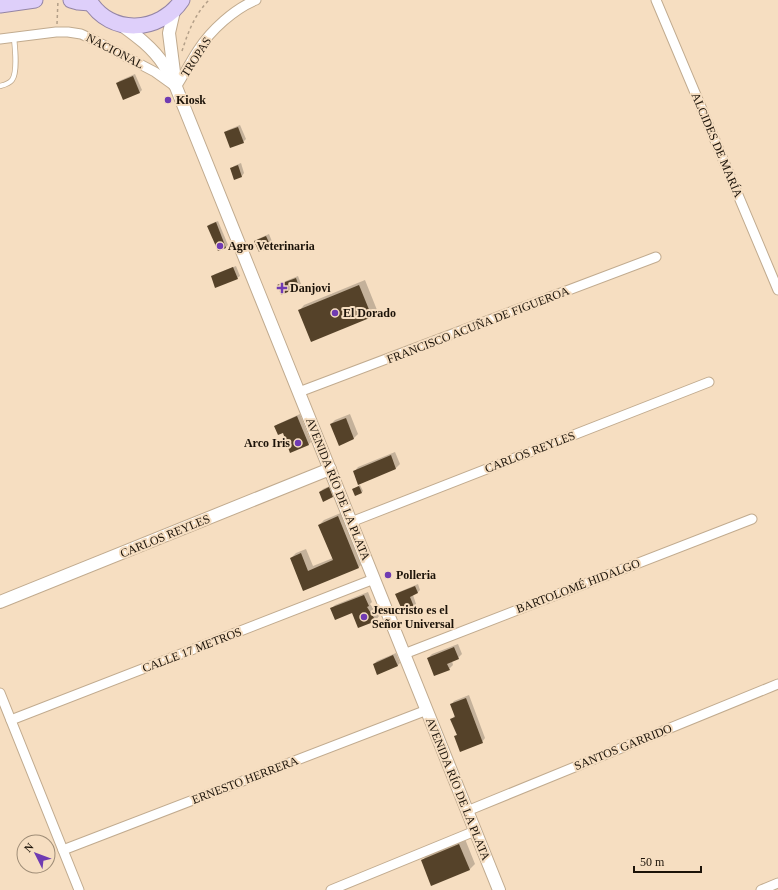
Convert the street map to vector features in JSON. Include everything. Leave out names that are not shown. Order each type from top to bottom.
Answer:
[{"type":"highway","points":[[0,5],[35,0]]},
{"type":"highway","points":[[71,0],[78,2],[89,1],[106,18],[128,26],[148,25],[157,22],[166,17],[178,5]]},
{"type":"street","name":"TROPAS","points":[[176,87],[198,49],[215,28],[240,9],[256,0]]},
{"type":"street","name":"ALCIDES DE MARÍA","points":[[656,0],[775,276],[778,290]]},
{"type":"street","name":"AVENIDA RÍO DE LA PLATA","points":[[176,87],[169,33],[178,5]]},
{"type":"street","name":"AVENIDA RÍO DE LA PLATA","points":[[119,24],[150,48],[164,65],[176,87],[499,890]]},
{"type":"street","name":"NACIONAL","points":[[0,39],[56,32],[81,34],[155,72],[176,87]]},
{"type":"street","name":"FRANCISCO ACUÑA DE FIGUEROA","points":[[299,392],[656,257]]},
{"type":"street","name":"CARLOS REYLES","points":[[351,522],[709,382]]},
{"type":"street","name":"CARLOS REYLES","points":[[0,602],[330,469]]},
{"type":"street","name":"BARTOLOMÉ HIDALGO","points":[[404,654],[752,519]]},
{"type":"street","name":"CALLE 17 METROS","points":[[11,720],[374,579]]},
{"type":"street","name":"SANTOS GARRIDO","points":[[467,811],[778,684]]},
{"type":"street","points":[[0,693],[79,890]]},
{"type":"street","name":"ERNESTO HERRERA","points":[[63,850],[427,710]]},
{"type":"street","points":[[331,890],[475,831]]},
{"type":"street","points":[[761,890],[778,883]]},
{"type":"lane","points":[[0,86],[12,80],[14,75],[14,38]]},
{"type":"path","points":[[56,32],[58,0]]},
{"type":"path","points":[[181,54],[186,36],[197,15],[209,0]]},
{"type":"building","points":[[133,76],[140,93],[123,100],[116,83]]},
{"type":"building","points":[[238,127],[244,143],[230,148],[224,132]]},
{"type":"building","points":[[238,165],[242,177],[234,180],[230,168]]},
{"type":"building","points":[[216,222],[226,248],[218,251],[207,226]]},
{"type":"building","points":[[266,236],[271,247],[259,252],[254,241]]},
{"type":"building","points":[[233,267],[238,279],[215,288],[211,276]]},
{"type":"building","points":[[296,278],[299,287],[281,295],[277,285]]},
{"type":"building","name":"El Dorado","points":[[359,285],[372,317],[311,342],[298,310]]},
{"type":"building","points":[[297,416],[309,445],[290,453],[283,433],[278,435],[274,426]]},
{"type":"building","points":[[346,418],[354,439],[339,446],[330,424]]},
{"type":"building","points":[[391,455],[396,469],[358,485],[353,471]]},
{"type":"building","points":[[359,486],[362,493],[355,496],[352,489]]},
{"type":"building","points":[[329,487],[333,497],[323,502],[319,492]]},
{"type":"building","points":[[338,516],[359,568],[303,591],[290,558],[301,553],[308,571],[333,560],[318,525]]},
{"type":"building","points":[[415,586],[418,593],[410,597],[414,607],[403,612],[395,594]]},
{"type":"building","points":[[364,595],[369,606],[367,607],[376,621],[358,628],[352,613],[335,620],[330,608]]},
{"type":"building","points":[[454,647],[459,659],[447,664],[450,670],[434,676],[427,658]]},
{"type":"building","points":[[393,655],[398,666],[377,675],[373,664]]},
{"type":"building","points":[[466,698],[483,743],[460,752],[454,736],[457,735],[450,719],[455,717],[450,704]]},
{"type":"building","points":[[459,844],[470,870],[431,886],[421,860]]},
{"type":"place","name":"Kiosk","points":[[168,100]]},
{"type":"place","name":"Agro Veterinaria","points":[[220,246]]},
{"type":"place","name":"Danjovi","points":[[282,288]]},
{"type":"place","name":"El Dorado","points":[[335,313]]},
{"type":"place","name":"Arco Iris","points":[[298,443]]},
{"type":"place","name":"Polleria","points":[[388,575]]},
{"type":"place","name":"Jesucristo es el Señor Universal","points":[[364,617]]}]
